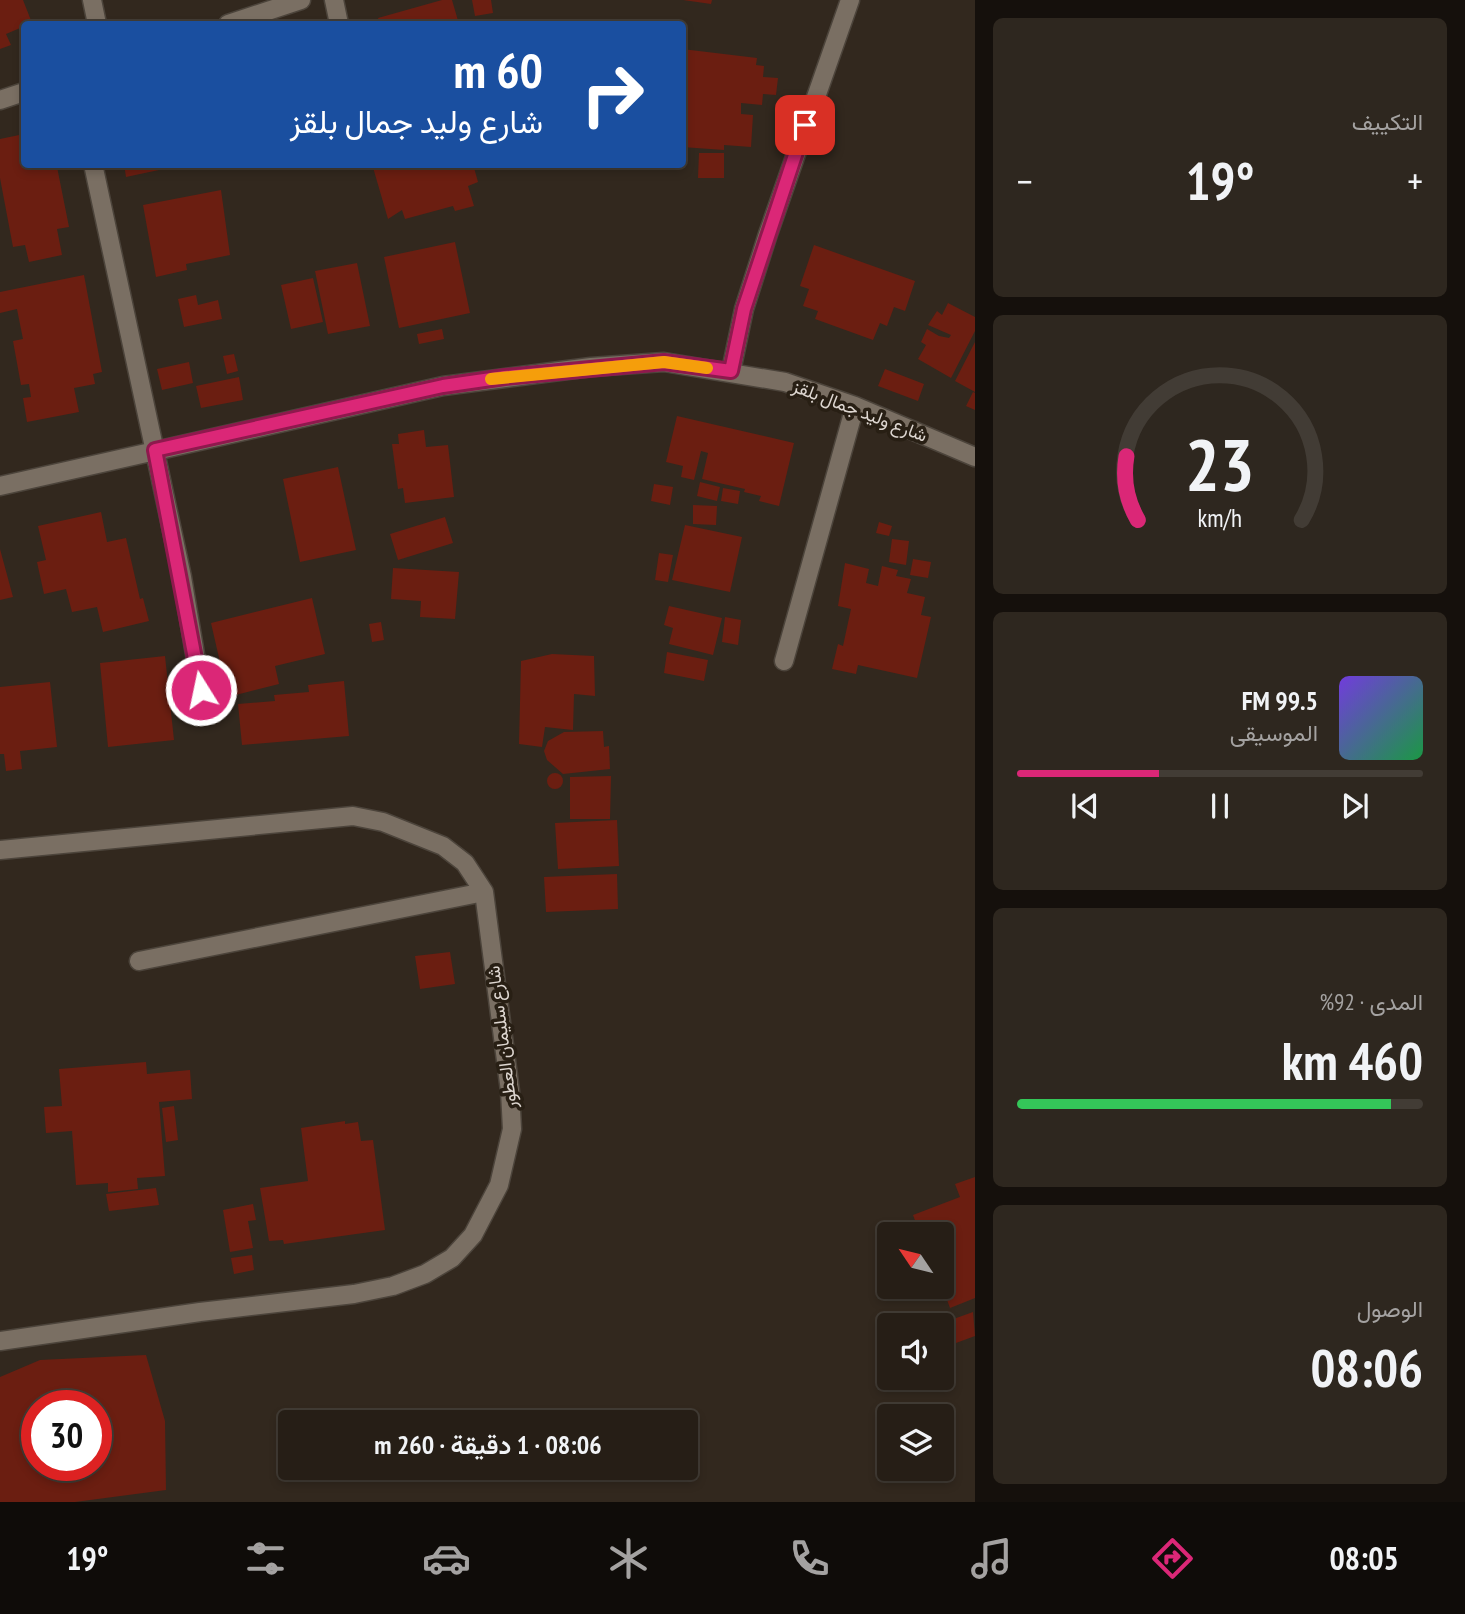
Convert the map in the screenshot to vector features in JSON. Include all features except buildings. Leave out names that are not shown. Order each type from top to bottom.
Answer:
[{"type":"street","points":[[92,0],[96,21]]},
{"type":"street","points":[[237,21],[301,0]]},
{"type":"street","points":[[334,0],[338,21]]},
{"type":"street","points":[[731,371],[744,309],[850,0]]},
{"type":"street","points":[[0,100],[21,93]]},
{"type":"street","points":[[94,168],[155,450],[201,690]]},
{"type":"street","name":"شارع وليد جمال بلقز","points":[[0,486],[443,386],[505,377],[664,362],[785,382],[855,405],[975,457]]},
{"type":"street","points":[[784,661],[855,405]]},
{"type":"street","name":"شارع سليمان العطور","points":[[0,850],[353,816],[383,822],[443,846],[465,863],[484,892],[510,1091],[512,1129],[499,1185],[473,1235],[452,1258],[415,1278],[354,1294],[200,1312],[0,1341]]},
{"type":"street","points":[[139,961],[484,892]]},
{"type":"slow traffic","points":[[491,379],[591,367],[664,362],[707,368]]},
{"type":"route","points":[[201,690],[182,577],[155,450],[443,386],[505,377],[664,362],[731,371],[744,309],[805,125]]}]
